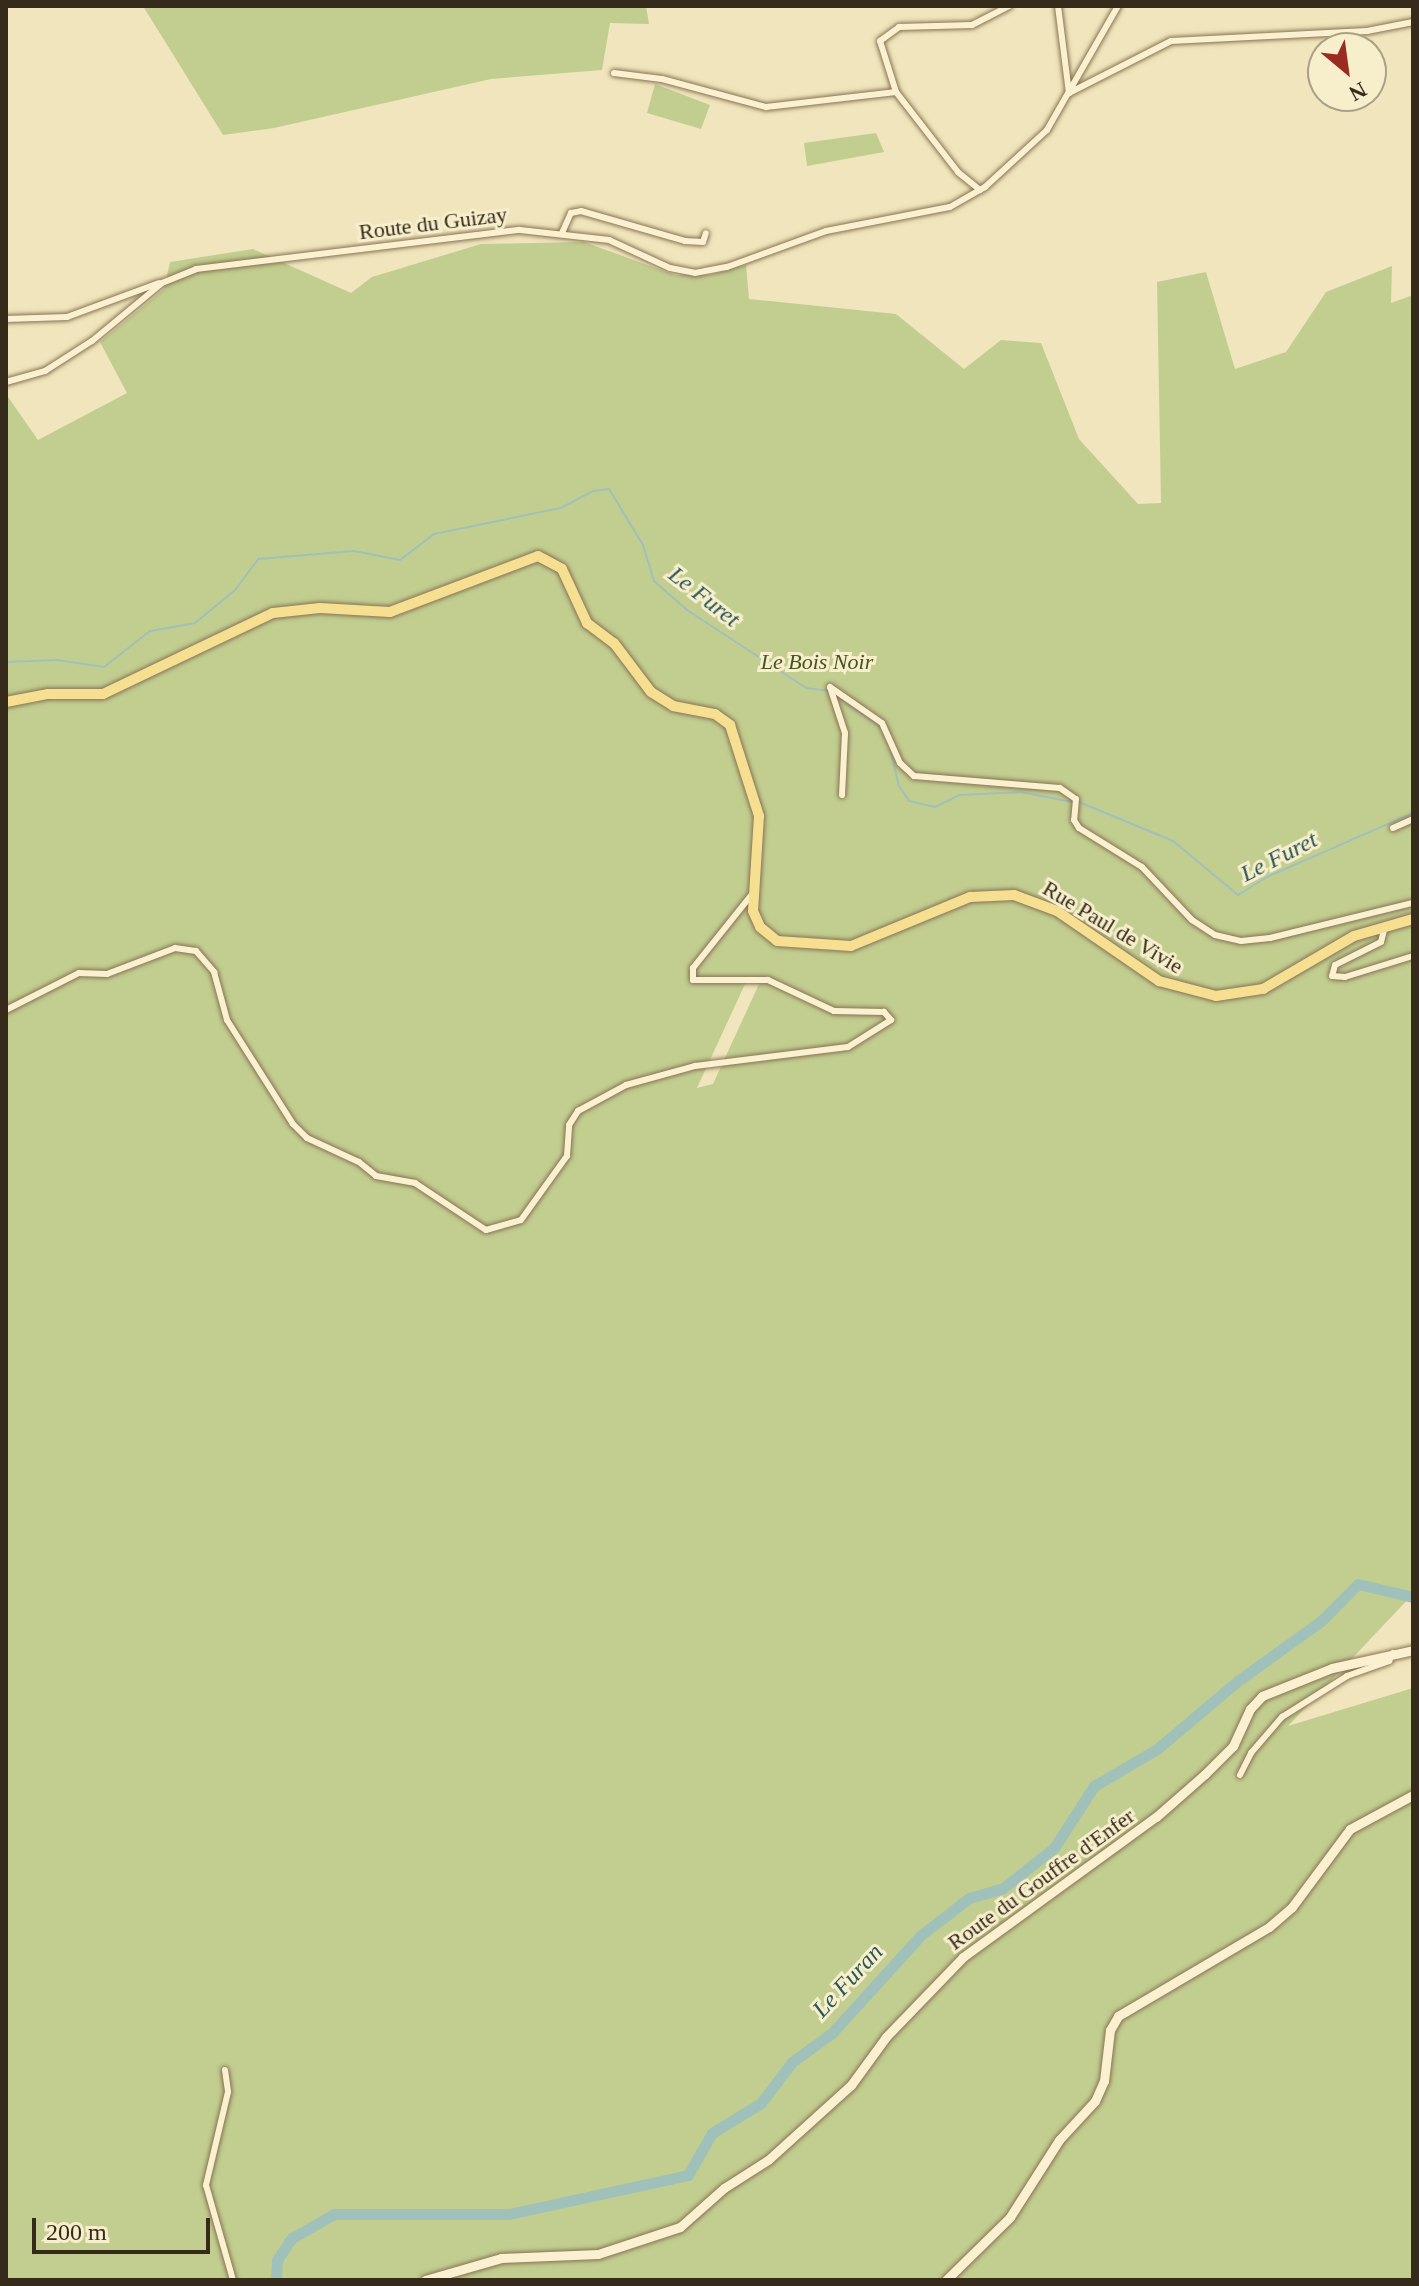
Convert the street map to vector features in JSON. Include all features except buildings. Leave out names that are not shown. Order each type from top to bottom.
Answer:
[{"type":"main road","points":[[6,702],[29,695],[103,694],[273,613],[295,608],[390,612],[522,559],[544,557],[562,569],[587,623],[614,643],[651,692],[673,706],[721,717],[730,725],[758,805],[760,833],[753,893]]},
{"type":"main road","name":"Rue Paul de Vivie","points":[[753,893],[753,911],[760,927],[777,941],[851,946],[970,897],[1014,895],[1057,911],[1159,981],[1216,996],[1263,989],[1354,936],[1413,919]]},
{"type":"street","points":[[980,190],[958,172],[896,92],[880,45],[888,30],[972,25],[1009,6]]},
{"type":"street","points":[[1058,6],[1069,93],[1171,41],[1367,31],[1413,22]]},
{"type":"street","name":"Route du Guizay","points":[[6,382],[45,371],[92,341],[162,283],[219,265],[491,230],[562,233],[609,240],[670,268],[695,273],[727,267],[826,231],[950,207],[980,190],[1034,144],[1069,93],[1118,6]]},
{"type":"street","points":[[614,73],[662,79],[766,107],[896,92]]},
{"type":"street","points":[[562,233],[571,213],[581,211],[685,241],[703,242],[706,233]]},
{"type":"street","points":[[6,319],[67,317],[127,291],[162,283]]},
{"type":"street","points":[[842,795],[843,718],[829,690],[882,723],[900,763],[914,776],[1060,788],[1076,801],[1079,828],[1142,867],[1192,920],[1227,939],[1270,938],[1413,903]]},
{"type":"street","points":[[1393,828],[1413,819]]},
{"type":"street","points":[[6,1010],[79,973],[107,974],[159,951],[196,951],[214,972],[227,1020],[300,1131],[359,1162],[376,1176],[415,1183],[486,1230],[521,1220],[567,1156],[569,1125],[578,1111],[626,1085],[695,1066],[848,1047],[891,1020],[884,1012],[834,1011],[768,980],[693,980],[693,968],[753,893]]},
{"type":"street","points":[[1385,926],[1381,942],[1335,965],[1332,976],[1339,979],[1413,956]]},
{"type":"street","name":"Route du Gouffre d'Enfer","points":[[425,2280],[501,2258],[598,2254],[680,2227],[843,2092],[886,2037],[963,1957],[1156,1817],[1205,1774],[1233,1746],[1245,1716],[1262,1696],[1332,1668],[1413,1650]]},
{"type":"street","points":[[1240,1775],[1251,1753],[1282,1717],[1347,1676],[1389,1661],[1393,1653]]},
{"type":"street","points":[[946,2280],[1010,2217],[1059,2140],[1095,2101],[1104,2081],[1107,2042],[1118,2016],[1269,1927],[1292,1907],[1350,1829],[1413,1795]]},
{"type":"street","points":[[225,2070],[228,2092],[206,2185],[233,2280]]},
{"type":"green space","points":[[143,6],[646,6],[649,24],[610,23],[602,70],[491,79],[274,128],[223,135]]},
{"type":"green space","points":[[655,84],[710,105],[701,129],[647,113]]},
{"type":"green space","points":[[876,133],[884,152],[807,166],[804,143]]},
{"type":"green space","name":"Le Bois Noir","points":[[584,242],[675,275],[710,275],[746,265],[749,299],[896,314],[964,369],[1001,340],[1041,343],[1079,439],[1138,504],[1161,503],[1157,282],[1206,272],[1235,369],[1286,352],[1326,292],[1392,266],[1391,303],[1413,295],[1413,1594],[1288,1726],[1413,1688],[1413,2280],[6,2280],[6,394],[38,440],[127,393],[100,342],[164,289],[170,262],[253,249],[351,293],[372,277],[481,244]],"holes":[[[746,982],[759,984],[713,1084],[697,1088]]]},
{"type":"waterway","name":"Le Furet","points":[[6,662],[57,660],[104,667],[150,631],[195,623],[235,590],[258,559],[354,551],[400,560],[434,534],[561,508],[593,491],[609,489],[643,545],[654,581],[687,610],[806,688],[829,691]]},
{"type":"waterway","name":"Le Furet","points":[[835,695],[882,728]]},
{"type":"waterway","name":"Le Furet","points":[[890,748],[899,786],[909,801],[935,807],[960,795],[1021,792],[1072,802]]},
{"type":"waterway","name":"Le Furet","points":[[1079,802],[1173,841],[1238,895],[1267,877],[1413,813]]},
{"type":"waterway","name":"Le Furan","points":[[276,2280],[277,2260],[292,2238],[334,2214],[509,2214],[688,2175],[712,2133],[761,2103],[792,2062],[832,2033],[921,1935],[969,1898],[1003,1888],[1054,1848],[1094,1786],[1157,1749],[1239,1680],[1321,1621],[1358,1584],[1413,1597]]}]
